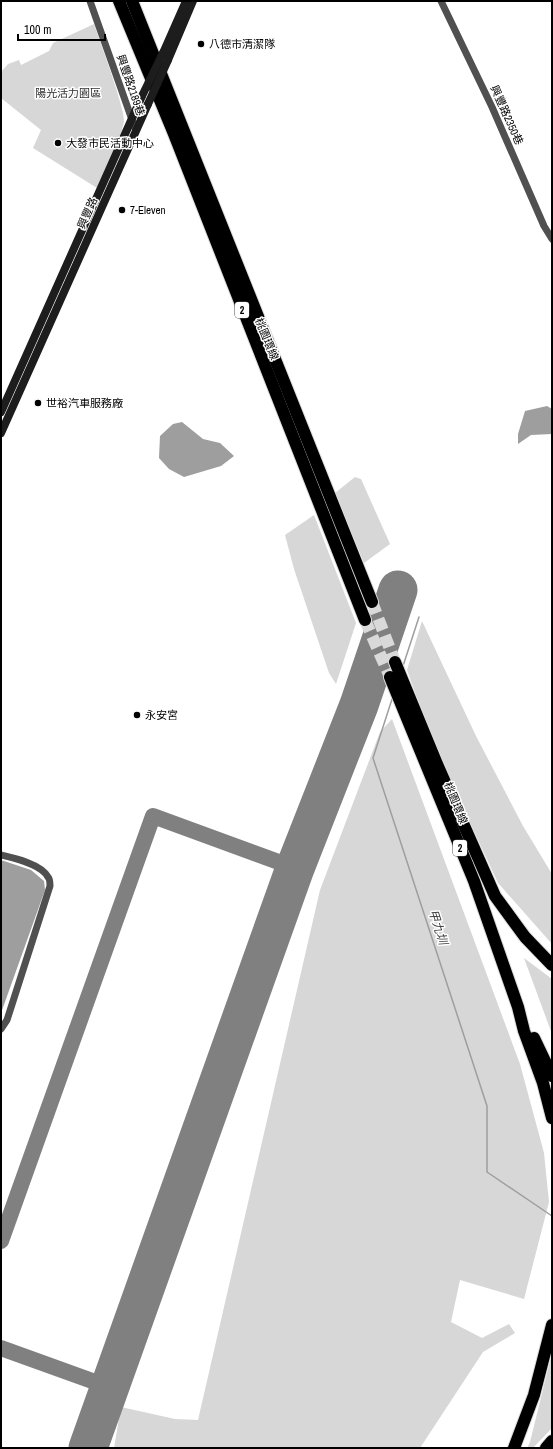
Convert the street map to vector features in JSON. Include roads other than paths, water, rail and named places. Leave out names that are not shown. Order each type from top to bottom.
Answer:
[{"type":"highway","name":"桃園環線","points":[[119,1],[174,134],[365,620]]},
{"type":"highway","name":"桃園環線","points":[[132,1],[372,602]]},
{"type":"highway","name":"桃園環線","points":[[518,1007],[474,881],[396,678],[494,896],[525,937],[552,965]]},
{"type":"highway","points":[[518,1007],[552,1076]]},
{"type":"highway","points":[[518,1007],[524,1031],[543,1083],[552,1118]]},
{"type":"highway","points":[[514,1448],[534,1395],[552,1326]]},
{"type":"highway","points":[[546,1448],[552,1441]]},
{"type":"main road","name":"興豐路","points":[[1,433],[148,104],[186,1]]},
{"type":"main road","name":"興豐路","points":[[1,412],[142,96],[194,1]]},
{"type":"street","name":"興豐路2189巷","points":[[90,1],[136,131]]},
{"type":"street","name":"興豐路2350巷","points":[[441,1],[492,107],[544,226],[552,239]]},
{"type":"street","points":[[1,855],[25,862],[37,868],[48,877],[50,886],[7,1020],[1,1029]]},
{"type":"waterway","name":"甲九圳","points":[[403,666],[419,617]]},
{"type":"waterway","name":"甲九圳","points":[[393,696],[373,758],[487,1106],[487,1172],[552,1216]]},
{"type":"tunnel","points":[[372,602],[395,662]]},
{"type":"tunnel","points":[[365,620],[390,677]]},
{"type":"place","name":"八德市清潔隊","points":[[201,44]]},
{"type":"place","name":"大發市民活動中心","points":[[58,143]]},
{"type":"place","name":"7-Eleven","points":[[122,210]]},
{"type":"place","name":"世裕汽車服務廠","points":[[38,403]]},
{"type":"place","name":"永安宮","points":[[137,715]]},
{"type":"park label","name":"陽光活力園區","points":[[68,93]]}]
